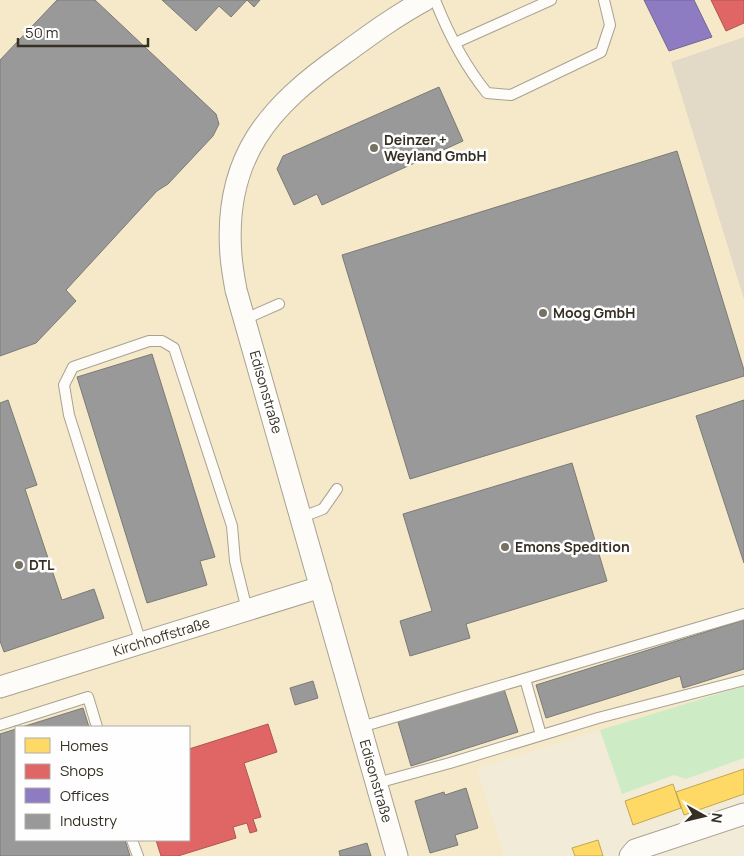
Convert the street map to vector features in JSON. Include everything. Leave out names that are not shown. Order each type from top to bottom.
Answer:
[{"type":"street","name":"Edisonstraße","points":[[398,856],[236,290],[232,265],[231,228],[232,203],[240,172],[255,138],[267,121],[320,70],[390,21],[425,0]]},
{"type":"street","name":"Kirchhoffstraße","points":[[0,687],[321,587]]},
{"type":"street","points":[[630,856],[634,850],[744,814]]},
{"type":"lane","points":[[435,0],[442,18],[472,75],[487,93],[511,94],[601,52],[610,25],[604,0]]},
{"type":"lane","points":[[455,43],[551,0]]},
{"type":"lane","points":[[245,319],[279,304]]},
{"type":"lane","points":[[141,643],[69,415],[64,385],[73,367],[149,341],[162,341],[174,348],[232,526],[235,561],[247,610]]},
{"type":"lane","points":[[302,517],[323,509],[337,489]]},
{"type":"lane","points":[[361,727],[744,614]]},
{"type":"lane","points":[[525,679],[541,735]]},
{"type":"lane","points":[[377,782],[598,718],[744,680]]},
{"type":"lane","points":[[0,724],[88,697],[97,726]]},
{"type":"lane","points":[[132,841],[138,856]]},
{"type":"shaded area","points":[[0,0],[744,0],[744,37],[671,62],[744,300],[744,686],[477,768],[504,856],[0,856]]},
{"type":"shaded area","points":[[744,37],[744,300],[671,62]]},
{"type":"green space","points":[[744,686],[744,758],[686,779],[674,775],[622,794],[600,730]]},
{"type":"building: Homes","points":[[744,769],[744,794],[684,815],[676,792]]},
{"type":"building: Homes","points":[[673,784],[681,808],[633,825],[625,801]]},
{"type":"building: Homes","points":[[598,840],[603,856],[575,856],[572,848]]},
{"type":"building: Shops","points":[[711,0],[744,0],[744,23],[726,31]]},
{"type":"building: Shops","points":[[268,724],[277,752],[244,763],[261,817],[253,819],[257,831],[250,833],[247,823],[233,827],[236,838],[178,856],[161,856],[156,841],[190,841],[190,749]]},
{"type":"building: Offices","points":[[644,0],[694,0],[712,37],[669,51]]},
{"type":"building: Industry","points":[[57,0],[95,0],[216,114],[219,124],[213,136],[168,184],[157,191],[66,290],[76,301],[36,343],[0,356],[0,60]]},
{"type":"building: Industry","points":[[162,0],[247,0],[231,17],[219,6],[196,31]]},
{"type":"building: Industry","points":[[247,0],[260,0],[254,7]]},
{"type":"building: Industry","name":"Deinzer + Weyland GmbH","points":[[439,87],[463,141],[322,205],[317,194],[294,205],[277,169],[283,156]]},
{"type":"building: Industry","name":"Moog GmbH","points":[[677,151],[744,370],[744,376],[410,479],[342,255]]},
{"type":"building: Industry","points":[[152,354],[215,557],[200,561],[207,585],[147,603],[77,377]]},
{"type":"building: Industry","points":[[8,400],[37,485],[25,489],[62,600],[94,589],[104,618],[4,652],[0,641],[0,403]]},
{"type":"building: Industry","points":[[744,400],[744,563],[696,416]]},
{"type":"building: Industry","name":"Emons Spedition","points":[[572,463],[607,581],[466,624],[470,638],[410,656],[400,621],[432,611],[403,514]]},
{"type":"building: Industry","points":[[744,620],[744,669],[683,688],[680,676],[546,718],[536,685]]},
{"type":"building: Industry","points":[[313,681],[318,698],[295,705],[290,688]]},
{"type":"building: Industry","points":[[504,689],[518,732],[411,766],[398,722]]},
{"type":"building: Industry","points":[[83,708],[89,726],[25,726]]},
{"type":"building: Industry","points":[[15,729],[15,841],[125,841],[130,856],[0,856],[0,734]]},
{"type":"building: Industry","points":[[466,788],[478,828],[455,835],[458,845],[430,853],[415,801],[444,792],[445,795]]},
{"type":"building: Industry","points":[[367,843],[371,856],[340,856],[339,851]]},
{"type":"place","name":"Deinzer + Weyland GmbH","points":[[374,148]]},
{"type":"place","name":"Moog GmbH","points":[[543,313]]},
{"type":"place","name":"Emons Spedition","points":[[505,547]]},
{"type":"place","name":"DTL","points":[[19,565]]}]
